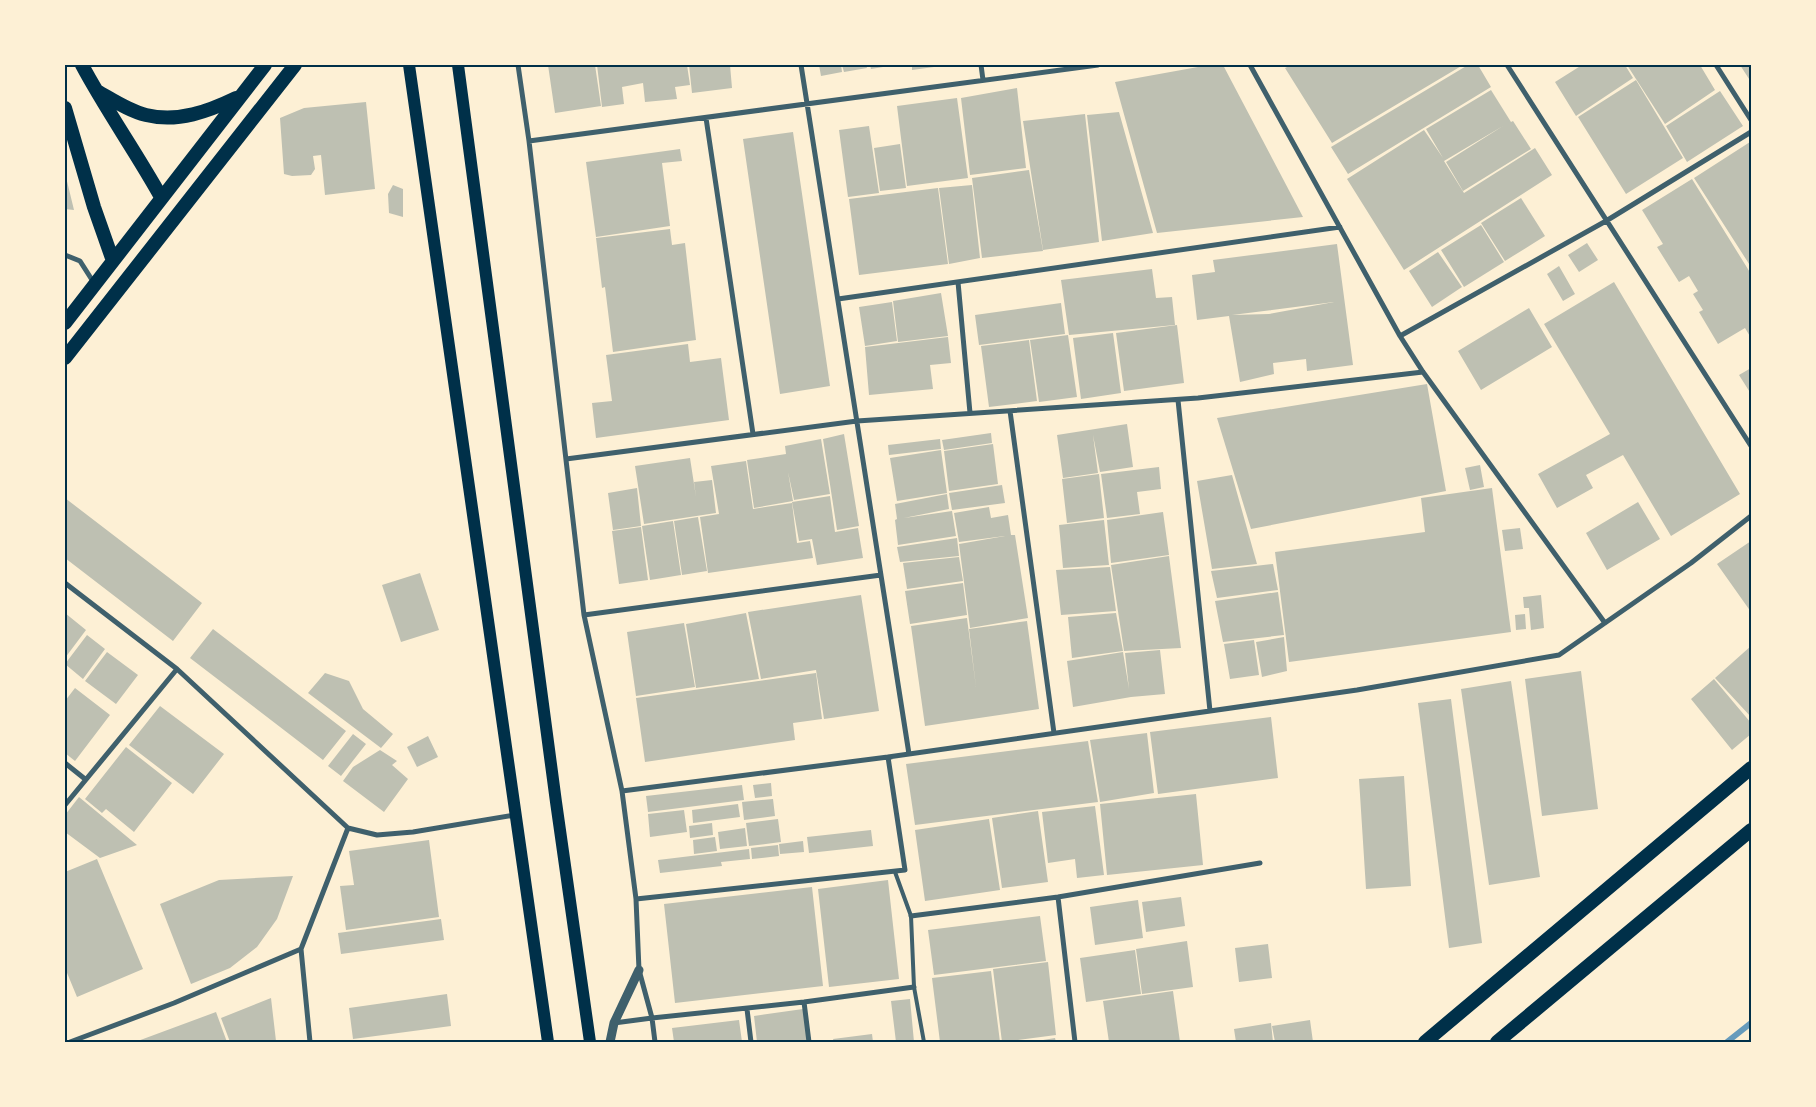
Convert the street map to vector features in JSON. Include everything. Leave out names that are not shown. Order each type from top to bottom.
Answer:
[{"type":"highway","points":[[82,65],[161,197]]},
{"type":"highway","points":[[65,323],[264,65]]},
{"type":"highway","points":[[65,358],[295,65]]},
{"type":"highway","points":[[96,90],[147,116],[172,117],[194,115],[239,97]]},
{"type":"highway","points":[[65,108],[94,207],[113,261]]},
{"type":"highway","points":[[1425,1042],[1751,768]]},
{"type":"highway","points":[[1497,1042],[1751,830]]},
{"type":"main road","points":[[410,65],[548,1042]]},
{"type":"main road","points":[[458,65],[556,802],[590,1042]]},
{"type":"street","points":[[518,65],[529,141],[584,615],[622,791],[636,899],[639,970],[652,1018],[655,1042]]},
{"type":"street","points":[[801,65],[909,754],[888,757]]},
{"type":"street","points":[[981,65],[983,80]]},
{"type":"street","points":[[529,141],[1098,65]]},
{"type":"street","points":[[1250,65],[1400,336],[1422,372],[1605,623]]},
{"type":"street","points":[[1507,65],[1751,446]]},
{"type":"street","points":[[1716,65],[1751,120]]},
{"type":"street","points":[[706,118],[753,434]]},
{"type":"street","points":[[1400,336],[1606,221],[1751,132]]},
{"type":"street","points":[[838,298],[1340,227]]},
{"type":"street","points":[[65,256],[80,260],[95,283]]},
{"type":"street","points":[[958,282],[970,413]]},
{"type":"street","points":[[566,459],[858,421],[1178,400],[1422,372]]},
{"type":"street","points":[[1178,400],[1210,711]]},
{"type":"street","points":[[1010,411],[1054,734]]},
{"type":"street","points":[[622,791],[1054,734],[1357,690],[1559,655],[1691,563],[1751,516]]},
{"type":"street","points":[[584,615],[880,575]]},
{"type":"street","points":[[65,582],[177,669],[348,828],[377,835],[413,832],[515,815]]},
{"type":"street","points":[[65,805],[177,669]]},
{"type":"street","points":[[636,899],[905,870],[888,757]]},
{"type":"street","points":[[65,763],[85,779]]},
{"type":"street","points":[[310,1042],[301,949],[348,828]]},
{"type":"street","points":[[911,916],[1058,897],[1260,863]]},
{"type":"street","points":[[1058,897],[1075,1042]]},
{"type":"street","points":[[70,1042],[174,1003],[301,949]]},
{"type":"street","points":[[610,1042],[614,1023],[639,970]]},
{"type":"street","points":[[614,1023],[804,1002],[914,987]]},
{"type":"street","points":[[804,1002],[809,1042]]},
{"type":"street","points":[[746,1008],[751,1042]]},
{"type":"lane","points":[[895,872],[911,916],[914,987],[924,1042]]},
{"type":"building","points":[[548,65],[595,65],[601,106],[555,113]]},
{"type":"building","points":[[597,65],[687,65],[690,85],[675,87],[677,99],[645,102],[643,83],[622,87],[624,104],[602,107]]},
{"type":"building","points":[[689,65],[730,65],[732,88],[692,93]]},
{"type":"building","points":[[819,65],[841,65],[842,72],[821,76]]},
{"type":"building","points":[[842,65],[866,65],[867,68],[844,72]]},
{"type":"building","points":[[870,65],[889,65],[889,66],[871,69]]},
{"type":"building","points":[[912,65],[934,65],[934,67],[912,70]]},
{"type":"building","points":[[1209,65],[1223,65],[1303,217],[1157,233],[1115,82]]},
{"type":"building","points":[[1291,65],[1463,65],[1332,143],[1285,68]]},
{"type":"building","points":[[1468,65],[1478,65],[1491,87],[1348,174],[1331,147]]},
{"type":"building","points":[[1582,65],[1625,65],[1633,78],[1576,116],[1555,82]]},
{"type":"building","points":[[1627,65],[1700,65],[1715,90],[1665,124]]},
{"type":"building","points":[[1740,65],[1751,65],[1751,82]]},
{"type":"building","points":[[1636,80],[1683,158],[1626,194],[1578,117]]},
{"type":"building","points":[[1017,88],[1026,168],[970,175],[961,98]]},
{"type":"building","points":[[1491,90],[1531,149],[1463,191],[1446,162],[1503,126],[1444,161],[1464,193],[1535,148],[1552,175],[1404,270],[1347,179],[1424,130],[1443,158],[1426,129]]},
{"type":"building","points":[[1720,91],[1743,126],[1687,162],[1666,126]]},
{"type":"building","points":[[957,98],[968,178],[907,186],[897,106]]},
{"type":"building","points":[[366,102],[375,189],[325,195],[321,155],[313,156],[315,169],[311,175],[292,176],[284,174],[280,118],[304,108]]},
{"type":"building","points":[[1119,112],[1153,233],[1102,241],[1087,115]]},
{"type":"building","points":[[1085,114],[1099,242],[1043,250],[1023,121]]},
{"type":"building","points":[[869,126],[879,193],[848,197],[839,130]]},
{"type":"building","points":[[793,132],[830,386],[780,394],[743,139]]},
{"type":"building","points":[[1750,142],[1751,145],[1751,267],[1694,178]]},
{"type":"building","points":[[900,144],[906,188],[880,191],[874,148]]},
{"type":"building","points":[[680,149],[682,161],[662,163],[670,226],[596,237],[586,162]]},
{"type":"building","points":[[1029,170],[1043,251],[982,258],[972,178]]},
{"type":"building","points":[[66,177],[74,210],[65,209]]},
{"type":"building","points":[[1692,179],[1751,274],[1751,338],[1745,328],[1718,344],[1699,312],[1703,310],[1693,294],[1698,291],[1689,276],[1679,282],[1657,247],[1663,244],[1642,210]]},
{"type":"building","points":[[393,185],[403,189],[403,217],[389,213],[388,194]]},
{"type":"building","points":[[972,185],[980,258],[949,264],[939,188]]},
{"type":"building","points":[[938,188],[948,264],[859,275],[849,199]]},
{"type":"building","points":[[1521,198],[1545,236],[1505,261],[1481,223]]},
{"type":"building","points":[[1481,225],[1504,262],[1464,287],[1441,250]]},
{"type":"building","points":[[670,229],[672,245],[685,243],[696,340],[613,352],[605,287],[602,288],[596,238]]},
{"type":"building","points":[[1587,243],[1598,260],[1579,272],[1568,255]]},
{"type":"building","points":[[1337,244],[1353,365],[1307,371],[1306,359],[1273,363],[1274,374],[1240,382],[1229,316],[1197,320],[1192,275],[1215,272],[1213,260]],"holes":[[[1334,302],[1269,314],[1232,315]]]},
{"type":"building","points":[[1438,252],[1462,287],[1432,307],[1409,271]]},
{"type":"building","points":[[1559,266],[1575,294],[1563,301],[1547,274]]},
{"type":"building","points":[[1152,269],[1156,298],[1172,297],[1175,325],[1069,335],[1061,280]]},
{"type":"building","points":[[1614,282],[1740,494],[1671,536],[1623,455],[1586,475],[1593,488],[1557,508],[1538,474],[1610,434],[1544,324]]},
{"type":"building","points":[[941,293],[948,336],[898,342],[893,301]]},
{"type":"building","points":[[892,302],[897,341],[865,346],[859,307]]},
{"type":"building","points":[[1061,303],[1065,334],[979,345],[975,315]]},
{"type":"building","points":[[1529,308],[1552,347],[1481,390],[1458,351]]},
{"type":"building","points":[[1177,325],[1184,383],[1124,391],[1116,333]]},
{"type":"building","points":[[1113,333],[1121,393],[1081,399],[1073,338]]},
{"type":"building","points":[[1068,335],[1077,397],[1039,402],[1030,340]]},
{"type":"building","points":[[948,337],[951,363],[930,365],[933,389],[869,395],[865,347]]},
{"type":"building","points":[[1029,340],[1037,401],[989,407],[981,346]]},
{"type":"building","points":[[688,344],[690,362],[721,358],[729,420],[596,438],[592,403],[612,401],[606,355]]},
{"type":"building","points":[[1751,368],[1751,394],[1739,375]]},
{"type":"building","points":[[1427,384],[1446,491],[1251,529],[1217,418]]},
{"type":"building","points":[[1127,424],[1133,467],[1100,472],[1093,435],[1098,473],[1063,478],[1057,435]]},
{"type":"building","points":[[991,433],[992,443],[944,450],[942,440]]},
{"type":"building","points":[[844,434],[859,526],[837,530],[823,439]]},
{"type":"building","points":[[821,439],[830,494],[794,500],[788,472],[793,501],[754,508],[747,460],[786,454],[785,446]]},
{"type":"building","points":[[940,439],[941,449],[889,455],[888,445]]},
{"type":"building","points":[[993,444],[998,484],[949,491],[944,451]]},
{"type":"building","points":[[941,450],[947,493],[897,501],[890,458]]},
{"type":"building","points":[[690,458],[696,497],[694,482],[712,480],[716,513],[644,524],[635,466]]},
{"type":"building","points":[[746,461],[753,509],[792,503],[797,543],[810,541],[813,558],[708,573],[700,517],[719,514],[711,466]]},
{"type":"building","points":[[1480,465],[1484,487],[1470,490],[1465,468]]},
{"type":"building","points":[[1159,467],[1161,489],[1137,492],[1140,514],[1107,518],[1101,474]]},
{"type":"building","points":[[1099,474],[1104,518],[1067,523],[1062,479]]},
{"type":"building","points":[[1232,475],[1257,564],[1212,569],[1197,481]]},
{"type":"building","points":[[1002,485],[1005,503],[952,510],[949,493]]},
{"type":"building","points":[[637,488],[641,526],[613,530],[608,493]]},
{"type":"building","points":[[1492,488],[1511,632],[1289,662],[1275,552],[1425,532],[1421,498]]},
{"type":"building","points":[[947,494],[949,509],[904,518],[952,511],[956,536],[898,545],[895,504]]},
{"type":"building","points":[[830,496],[835,532],[858,528],[863,558],[817,565],[812,539],[799,541],[792,502]]},
{"type":"building","points":[[65,498],[202,603],[173,641],[65,558]]},
{"type":"building","points":[[1638,502],[1660,539],[1607,570],[1586,533]]},
{"type":"building","points":[[989,507],[991,518],[1008,515],[1011,535],[1015,535],[1028,618],[970,628],[959,544],[1005,536],[959,542],[954,513]]},
{"type":"building","points":[[1163,512],[1169,555],[1111,563],[1107,520]]},
{"type":"building","points":[[698,517],[707,571],[682,575],[674,521]]},
{"type":"building","points":[[1104,520],[1109,565],[1063,568],[1059,525]]},
{"type":"building","points":[[673,521],[681,575],[650,580],[642,526]]},
{"type":"building","points":[[641,527],[648,580],[619,584],[612,531]]},
{"type":"building","points":[[1520,528],[1523,549],[1505,551],[1502,530]]},
{"type":"building","points":[[957,538],[959,556],[900,562],[897,547]]},
{"type":"building","points":[[1751,541],[1751,612],[1717,564]]},
{"type":"building","points":[[1169,556],[1181,648],[1124,651],[1111,565]]},
{"type":"building","points":[[959,557],[963,581],[907,589],[903,563]]},
{"type":"building","points":[[1273,564],[1278,590],[1217,598],[1211,571]]},
{"type":"building","points":[[1110,567],[1116,611],[1061,615],[1056,570]]},
{"type":"building","points":[[420,573],[439,630],[401,642],[382,585]]},
{"type":"building","points":[[963,583],[967,615],[910,624],[905,591]]},
{"type":"building","points":[[1278,592],[1284,635],[1223,642],[1215,601]]},
{"type":"building","points":[[861,595],[879,711],[824,719],[816,670],[761,679],[748,612]]},
{"type":"building","points":[[1541,595],[1544,628],[1531,630],[1529,608],[1524,608],[1523,597]]},
{"type":"building","points":[[65,613],[86,630],[65,658]]},
{"type":"building","points":[[746,613],[759,679],[696,688],[686,624]]},
{"type":"building","points":[[1116,613],[1123,651],[1072,658],[1068,617]]},
{"type":"building","points":[[1525,614],[1526,629],[1516,630],[1515,615]]},
{"type":"building","points":[[967,618],[976,687],[969,629],[1027,621],[1039,709],[925,726],[911,626]]},
{"type":"building","points":[[684,623],[695,687],[636,696],[627,632]]},
{"type":"building","points":[[213,629],[346,731],[323,760],[190,658]]},
{"type":"building","points":[[87,635],[105,649],[83,679],[65,664]]},
{"type":"building","points":[[1284,637],[1287,671],[1262,677],[1256,642]]},
{"type":"building","points":[[1254,640],[1259,675],[1230,679],[1224,644]]},
{"type":"building","points":[[1751,646],[1751,717],[1715,678]]},
{"type":"building","points":[[1160,650],[1165,694],[1131,697],[1073,707],[1067,661],[1123,652],[1129,689],[1125,653]]},
{"type":"building","points":[[107,652],[138,675],[116,704],[85,681]]},
{"type":"building","points":[[1581,671],[1598,809],[1542,816],[1525,679]]},
{"type":"building","points":[[325,673],[349,681],[363,709],[393,734],[381,748],[308,693]]},
{"type":"building","points":[[816,673],[822,719],[793,723],[795,740],[645,762],[636,698]]},
{"type":"building","points":[[1714,679],[1751,723],[1751,734],[1732,750],[1691,699]]},
{"type":"building","points":[[1511,681],[1540,877],[1489,885],[1461,689]]},
{"type":"building","points":[[75,688],[110,715],[75,761],[65,753],[65,701]]},
{"type":"building","points":[[1451,699],[1482,943],[1449,948],[1418,703]]},
{"type":"building","points":[[160,706],[224,754],[193,794],[129,745]]},
{"type":"building","points":[[1271,717],[1278,778],[1158,794],[1150,732]]},
{"type":"building","points":[[1147,733],[1154,793],[1100,802],[1090,740]]},
{"type":"building","points":[[353,734],[366,744],[341,776],[328,766]]},
{"type":"building","points":[[428,736],[438,757],[417,767],[407,747]]},
{"type":"building","points":[[1088,741],[1098,802],[915,825],[906,764]]},
{"type":"building","points":[[126,747],[172,783],[134,832],[106,809],[102,813],[85,799]]},
{"type":"building","points":[[380,750],[397,761],[392,765],[408,779],[384,812],[343,781],[353,767]]},
{"type":"building","points":[[1404,776],[1411,886],[1366,889],[1359,779]]},
{"type":"building","points":[[771,783],[772,796],[755,798],[753,785]]},
{"type":"building","points":[[742,785],[744,800],[648,812],[646,796]]},
{"type":"building","points":[[1196,794],[1203,865],[1107,875],[1100,804]]},
{"type":"building","points":[[79,797],[137,845],[100,858],[65,832],[65,815]]},
{"type":"building","points":[[773,799],[775,816],[744,820],[742,802]]},
{"type":"building","points":[[738,804],[740,817],[693,823],[692,810]]},
{"type":"building","points":[[1095,806],[1104,875],[1077,878],[1075,859],[1048,863],[1042,812]]},
{"type":"building","points":[[684,810],[687,832],[650,837],[648,814]]},
{"type":"building","points":[[1038,811],[1048,882],[1002,888],[992,818]]},
{"type":"building","points":[[778,819],[781,842],[749,846],[746,823]]},
{"type":"building","points":[[989,819],[1000,890],[925,901],[915,830]]},
{"type":"building","points":[[712,823],[713,835],[690,838],[689,826]]},
{"type":"building","points":[[745,828],[747,846],[720,849],[718,832]]},
{"type":"building","points":[[871,830],[873,846],[809,853],[807,837]]},
{"type":"building","points":[[715,837],[717,851],[694,854],[693,840]]},
{"type":"building","points":[[429,840],[439,917],[346,930],[340,886],[354,885],[349,851]]},
{"type":"building","points":[[803,841],[804,852],[780,854],[779,844]]},
{"type":"building","points":[[778,845],[779,856],[752,859],[751,848]]},
{"type":"building","points":[[749,849],[750,859],[721,862],[722,866],[660,873],[658,860]]},
{"type":"building","points":[[97,859],[143,969],[77,997],[65,968],[65,872]]},
{"type":"building","points":[[293,876],[277,919],[257,947],[230,968],[191,984],[160,904],[219,880]]},
{"type":"building","points":[[888,880],[899,979],[829,987],[818,889]]},
{"type":"building","points":[[812,887],[823,986],[675,1003],[664,904]]},
{"type":"building","points":[[1181,897],[1185,926],[1146,932],[1142,902]]},
{"type":"building","points":[[1138,900],[1143,938],[1095,945],[1090,907]]},
{"type":"building","points":[[1040,916],[1046,961],[934,975],[928,930]]},
{"type":"building","points":[[441,919],[444,940],[341,954],[338,933]]},
{"type":"building","points":[[1187,941],[1193,987],[1142,994],[1136,949]]},
{"type":"building","points":[[1268,944],[1272,978],[1239,982],[1235,948]]},
{"type":"building","points":[[1135,950],[1141,994],[1086,1002],[1080,958]]},
{"type":"building","points":[[1048,962],[1056,1035],[1002,1042],[993,969]]},
{"type":"building","points":[[991,971],[1000,1042],[940,1042],[932,978]]},
{"type":"building","points":[[1173,991],[1180,1042],[1109,1042],[1103,1001]]},
{"type":"building","points":[[447,994],[451,1026],[353,1039],[349,1008]]},
{"type":"building","points":[[271,998],[276,1041],[230,1042],[221,1018]]},
{"type":"building","points":[[910,999],[914,1042],[896,1042],[891,1001]]},
{"type":"building","points":[[803,1009],[808,1042],[757,1042],[754,1016]]},
{"type":"building","points":[[216,1012],[227,1042],[135,1042]]},
{"type":"building","points":[[739,1020],[742,1042],[674,1042],[672,1028]]},
{"type":"building","points":[[1310,1020],[1313,1042],[1275,1042],[1272,1026]]},
{"type":"building","points":[[1271,1023],[1273,1042],[1236,1042],[1234,1029]]},
{"type":"building","points":[[872,1034],[873,1042],[834,1042],[833,1039]]},
{"type":"building","points":[[1055,1038],[1056,1042],[1037,1042],[1037,1041]]},
{"type":"waterway","points":[[1727,1042],[1751,1023]]}]
